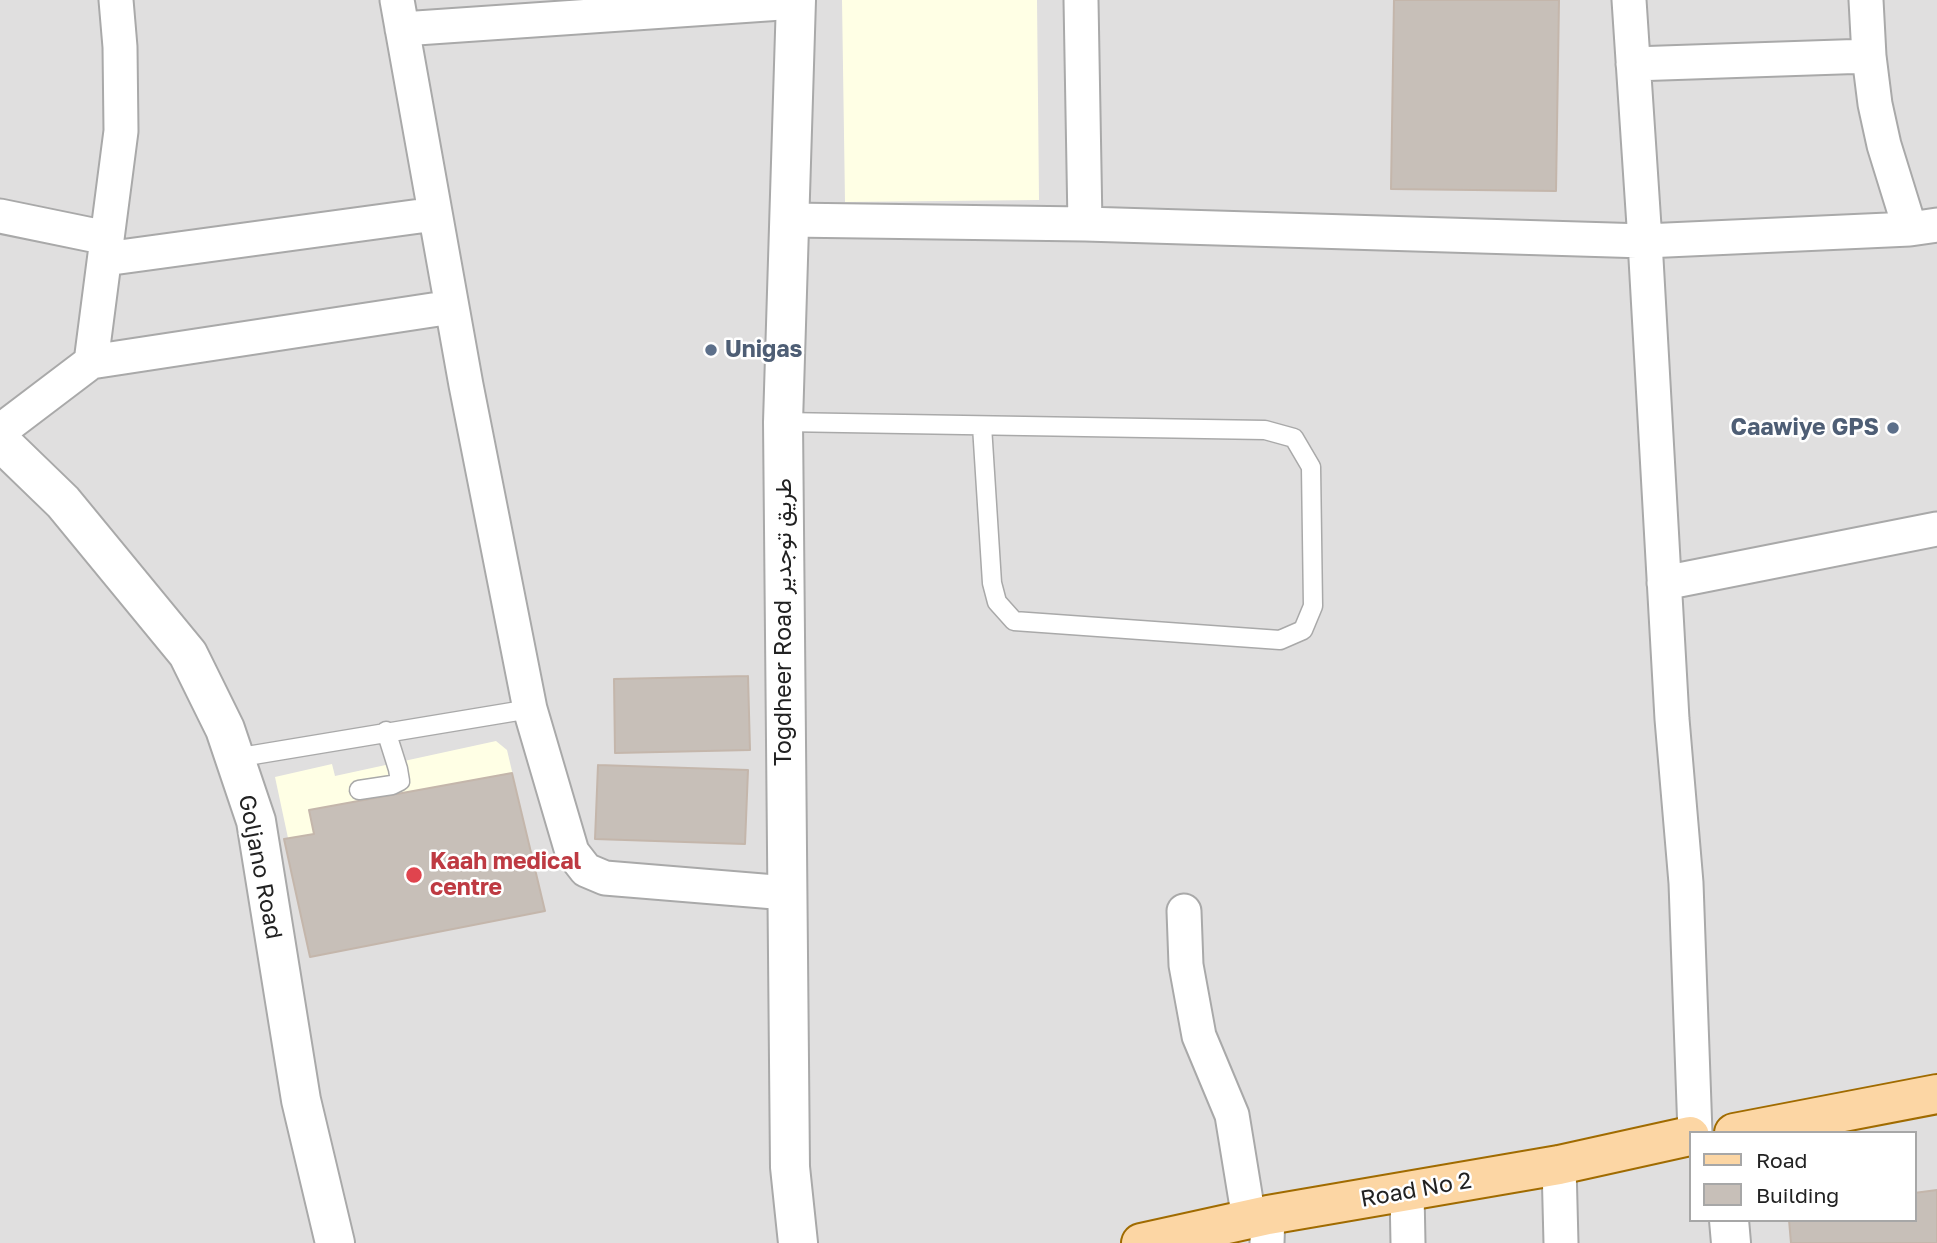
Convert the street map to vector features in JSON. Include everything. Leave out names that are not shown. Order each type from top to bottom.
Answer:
[{"type":"main road","points":[[1744,1131],[1937,1094]]},
{"type":"main road","name":"Road No 2","points":[[1141,1243],[1261,1226],[1407,1192],[1559,1165],[1688,1136]]},
{"type":"street","points":[[91,362],[121,131],[117,0]]},
{"type":"street","points":[[1081,0],[1085,224]]},
{"type":"street","points":[[1629,0],[1672,719],[1686,883],[1695,1131]]},
{"type":"street","points":[[789,220],[1085,224],[1645,242],[1924,227],[1884,145],[1869,56],[1866,0]]},
{"type":"street","points":[[787,893],[605,878],[586,870],[572,852],[530,709],[399,15],[796,1]]},
{"type":"street","name":"Togdheer Road طريق توجدير","points":[[796,1],[783,422],[790,1167],[798,1243]]},
{"type":"street","points":[[1633,64],[1869,56]]},
{"type":"street","points":[[0,216],[106,249],[435,214]]},
{"type":"street","points":[[0,431],[91,362],[452,307]]},
{"type":"street","name":"Goljano Road","points":[[0,442],[63,502],[188,654],[225,729],[256,821],[301,1100],[335,1243]]},
{"type":"street","points":[[1664,583],[1937,529]]},
{"type":"street","points":[[1184,911],[1186,965],[1199,1035],[1232,1115],[1261,1226]]},
{"type":"street","points":[[1559,1165],[1561,1243]]},
{"type":"street","points":[[1407,1192],[1408,1243]]},
{"type":"street","points":[[1729,1222],[1731,1243]]},
{"type":"lane","points":[[783,422],[1265,430],[1294,438],[1311,467],[1313,606],[1303,630],[1280,640],[1014,621],[997,602],[992,583],[982,426]]},
{"type":"lane","points":[[235,758],[530,709]]},
{"type":"lane","points":[[359,790],[392,785],[400,781],[386,732]]},
{"type":"shaded area","points":[[0,0],[1937,0],[1937,1243],[0,1243]]},
{"type":"shaded area","points":[[842,0],[1037,0],[1039,200],[845,202]]},
{"type":"shaded area","name":"Kaah medical centre","points":[[496,741],[507,750],[545,911],[310,957],[275,777],[332,764],[335,776]]},
{"type":"building","points":[[1394,0],[1559,0],[1556,191],[1391,189]]},
{"type":"building","points":[[748,676],[750,750],[615,753],[614,679]]},
{"type":"building","points":[[598,765],[748,770],[745,844],[595,839]]},
{"type":"building","name":"Kaah medical centre","points":[[512,773],[545,911],[310,957],[284,839],[314,834],[309,810]]},
{"type":"building","points":[[1937,1190],[1937,1243],[1791,1243],[1789,1222],[1916,1222],[1916,1193]]},
{"type":"place","name":"Unigas","points":[[711,350]]},
{"type":"place","name":"Caawiye GPS","points":[[1893,428]]},
{"type":"place","name":"Kaah medical centre","points":[[414,875]]}]
